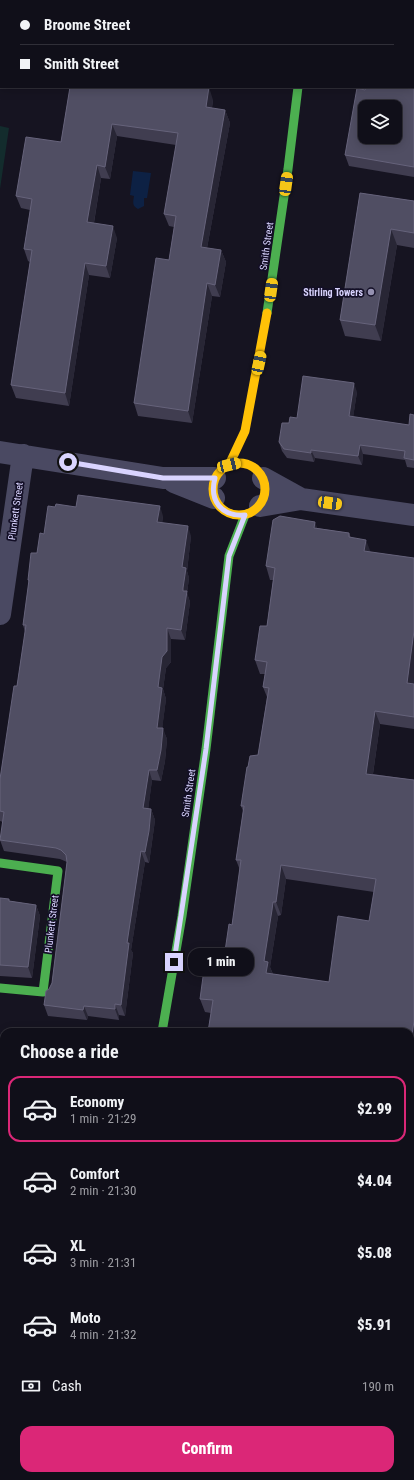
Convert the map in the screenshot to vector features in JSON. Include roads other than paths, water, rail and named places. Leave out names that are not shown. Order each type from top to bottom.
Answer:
[{"type":"street","name":"Smith Street","points":[[220,487],[245,430],[264,336],[298,88]]},
{"type":"street","name":"Smith Street","points":[[245,430],[248,445]]},
{"type":"street","points":[[0,452],[220,487]]},
{"type":"street","name":"Plunkett Street","points":[[0,614],[3,574],[23,455]]},
{"type":"street","points":[[225,525],[220,487],[238,463],[255,467],[301,499]]},
{"type":"street","points":[[253,510],[264,498],[266,486],[255,467]]},
{"type":"street","points":[[220,487],[228,513],[237,516],[253,510],[301,499],[414,515]]},
{"type":"street","name":"Smith Street","points":[[229,556],[253,510]]},
{"type":"street","name":"Smith Street","points":[[163,1028],[182,916],[206,749],[229,556],[227,541]]},
{"type":"street","name":"Plunkett Street","points":[[0,863],[58,871],[43,992],[0,988]]},
{"type":"water","points":[[133,171],[151,173],[147,198],[144,198],[144,206],[138,209],[133,202],[134,196],[130,195]]},
{"type":"place","name":"Stirling Towers","points":[[371,292]]}]
